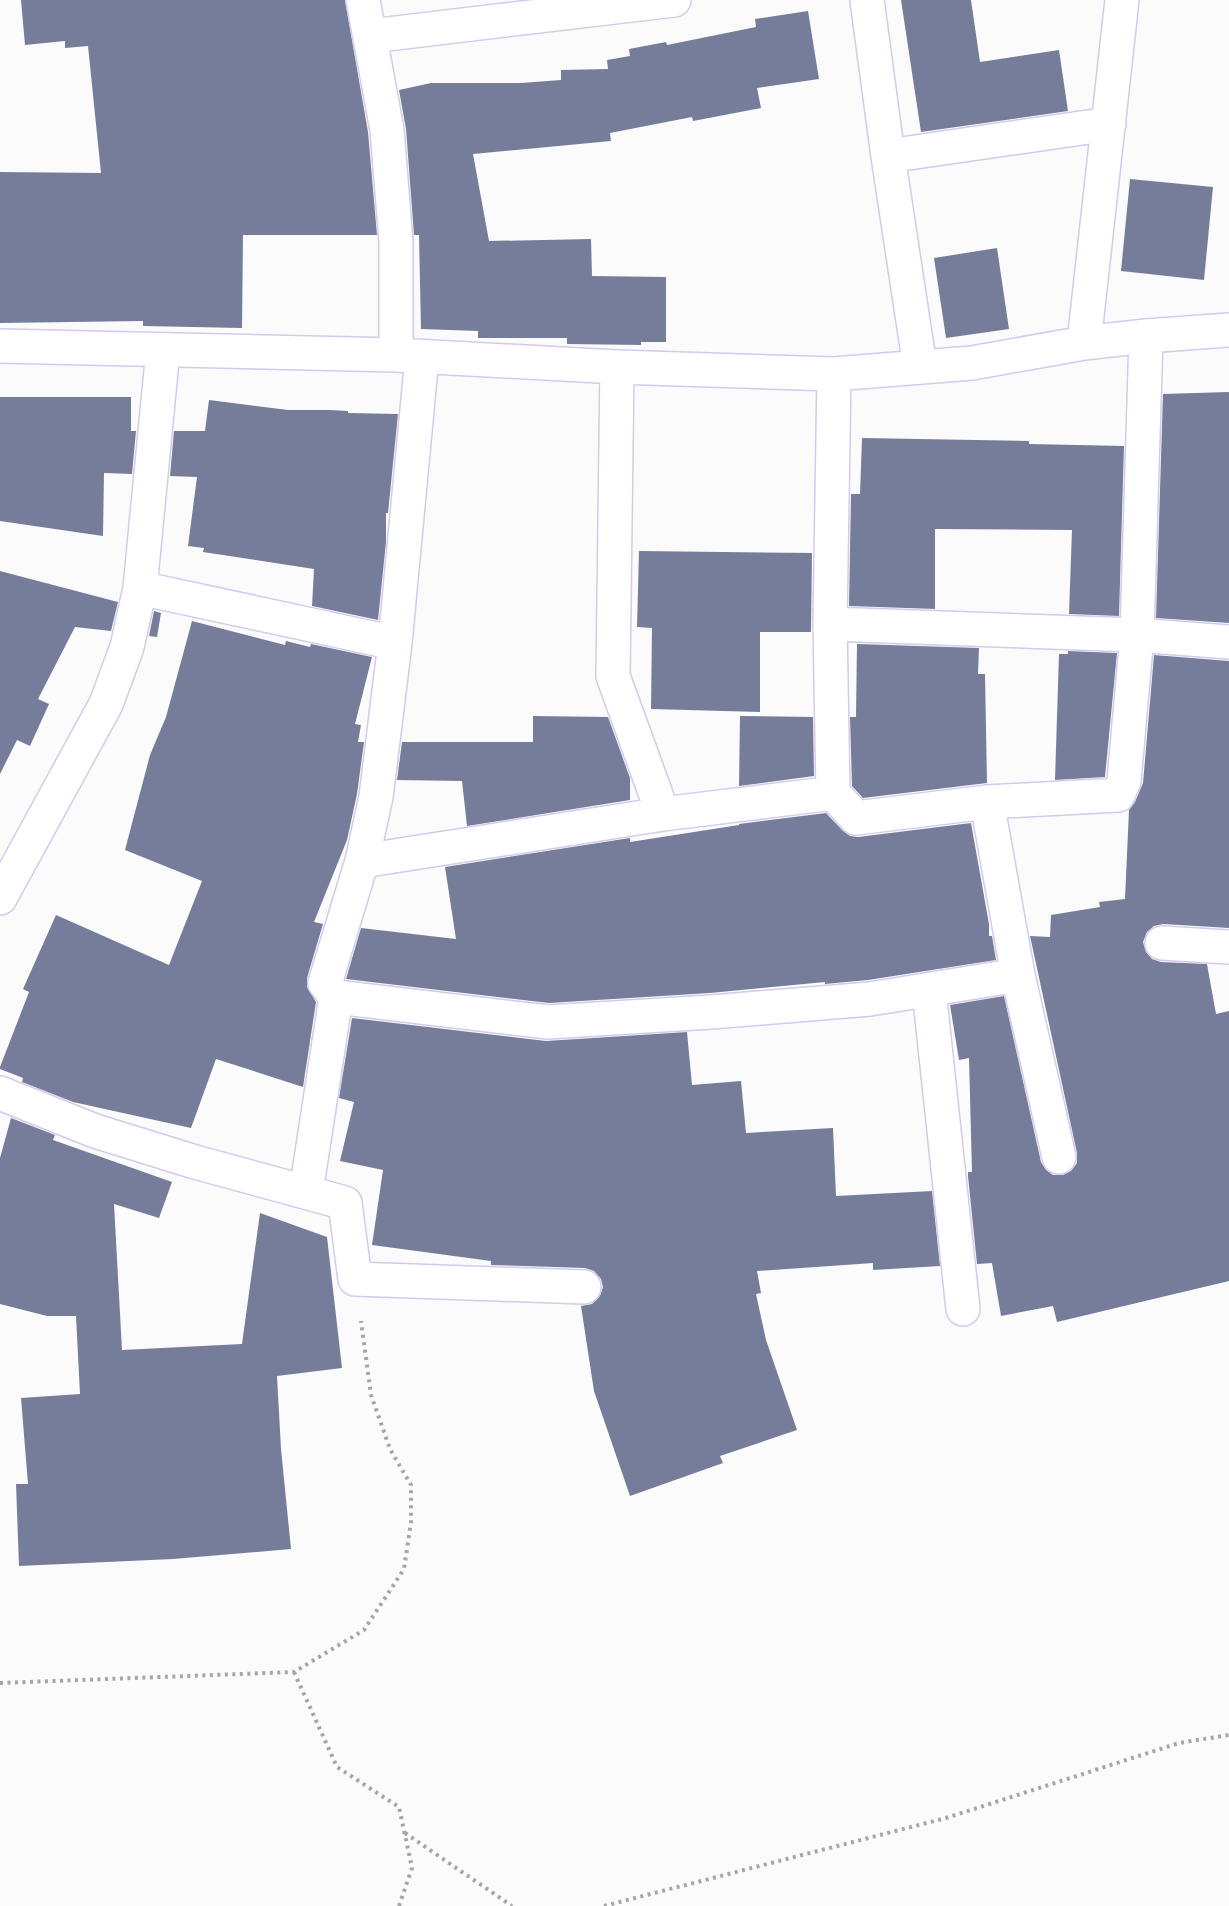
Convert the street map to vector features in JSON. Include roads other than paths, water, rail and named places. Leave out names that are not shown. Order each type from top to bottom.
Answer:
[{"type":"street","points":[[306,1192],[336,997],[326,983],[362,861],[376,797],[395,643],[409,356],[396,242],[387,130],[363,0]]},
{"type":"street","points":[[371,36],[674,0]]},
{"type":"street","points":[[867,0],[920,367]]},
{"type":"street","points":[[1084,343],[1122,0]]},
{"type":"street","points":[[888,156],[1109,124]]},
{"type":"street","points":[[0,346],[409,356],[617,367],[834,374],[972,363],[1084,343],[1229,330]]},
{"type":"street","points":[[834,374],[830,624],[833,793],[856,818],[987,802],[1118,795],[1124,781],[1137,635],[1146,336]]},
{"type":"street","points":[[0,898],[106,704],[127,647],[140,588],[163,350]]},
{"type":"street","points":[[617,367],[614,676],[663,814]]},
{"type":"street","points":[[140,588],[395,643]]},
{"type":"street","points":[[830,624],[1137,635],[1229,642]]},
{"type":"street","points":[[362,861],[663,814],[833,793]]},
{"type":"street","points":[[987,802],[1018,975],[1059,1157]]},
{"type":"street","points":[[1162,943],[1229,947]]},
{"type":"street","points":[[336,997],[548,1022],[870,999],[1018,975]]},
{"type":"street","points":[[929,990],[963,1309]]},
{"type":"street","points":[[0,1092],[94,1131],[195,1162],[345,1203],[355,1279],[584,1287]]}]
